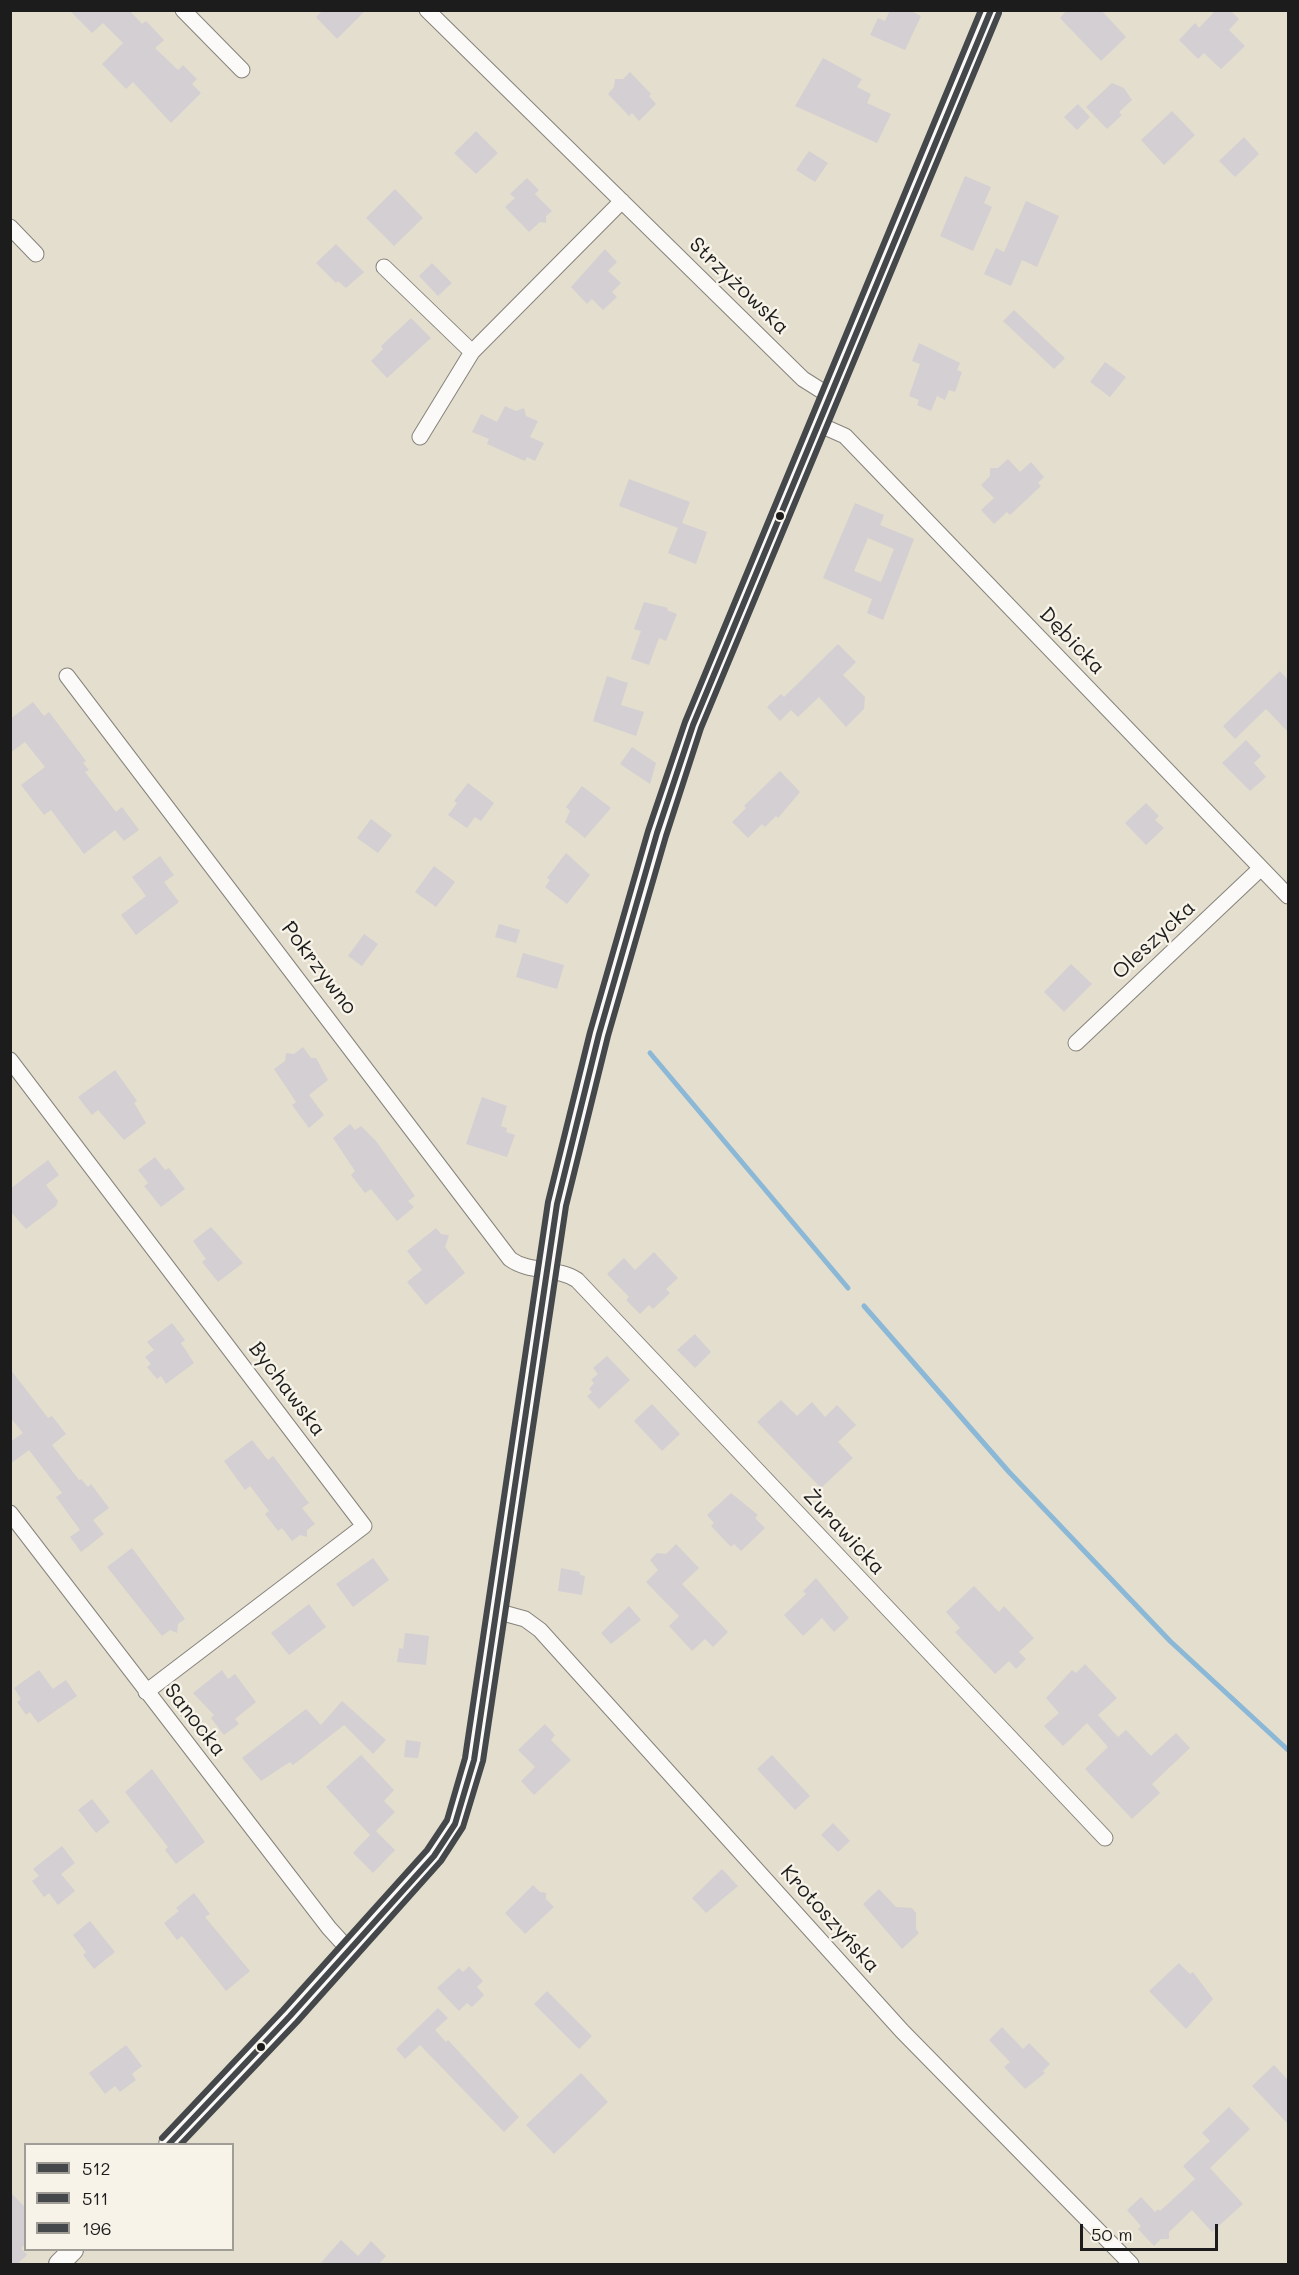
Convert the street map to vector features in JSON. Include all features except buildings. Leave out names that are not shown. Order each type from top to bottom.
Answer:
[{"type":"street","points":[[183,10],[242,70]]},
{"type":"street","name":"Strzyżowska","points":[[427,10],[803,379],[830,396]]},
{"type":"street","points":[[171,2143],[434,1856],[455,1824],[474,1760],[557,1204],[585,1083],[680,759],[991,10]]},
{"type":"street","points":[[420,437],[472,352],[622,201]]},
{"type":"street","points":[[10,227],[36,254]]},
{"type":"street","points":[[384,267],[472,352]]},
{"type":"street","name":"Dębicka","points":[[818,424],[845,436],[1288,896]]},
{"type":"street","name":"Pokrzywno","points":[[67,676],[510,1259],[517,1264],[546,1269]]},
{"type":"street","name":"Oleszycka","points":[[1076,1043],[1261,868]]},
{"type":"street","name":"Bychawska","points":[[10,1060],[364,1526],[146,1692]]},
{"type":"street","name":"Żurawicka","points":[[546,1269],[568,1274],[577,1280],[1105,1838]]},
{"type":"street","name":"Sanocka","points":[[10,1513],[329,1928],[349,1950]]},
{"type":"street","name":"Krotoszyńska","points":[[496,1611],[525,1619],[540,1630],[902,2031],[1131,2265]]},
{"type":"street","points":[[59,2265],[72,2251]]},
{"type":"waterway","points":[[650,1053],[848,1288]]},
{"type":"waterway","points":[[864,1306],[1009,1472],[1170,1641],[1288,1750]]},
{"type":"transit line","name":"196","points":[[162,2138],[283,2010],[427,1850],[447,1820],[465,1758],[548,1202],[590,1032],[648,831],[685,722],[981,10]]},
{"type":"transit line","name":"512","points":[[170,2143],[290,2016],[434,1856],[455,1824],[474,1760],[557,1204],[599,1034],[657,833],[693,725],[991,10]]},
{"type":"transit line","name":"511","points":[[182,2143],[297,2022],[441,1861],[463,1827],[483,1761],[566,1206],[608,1036],[666,836],[701,728],[999,13]]}]
